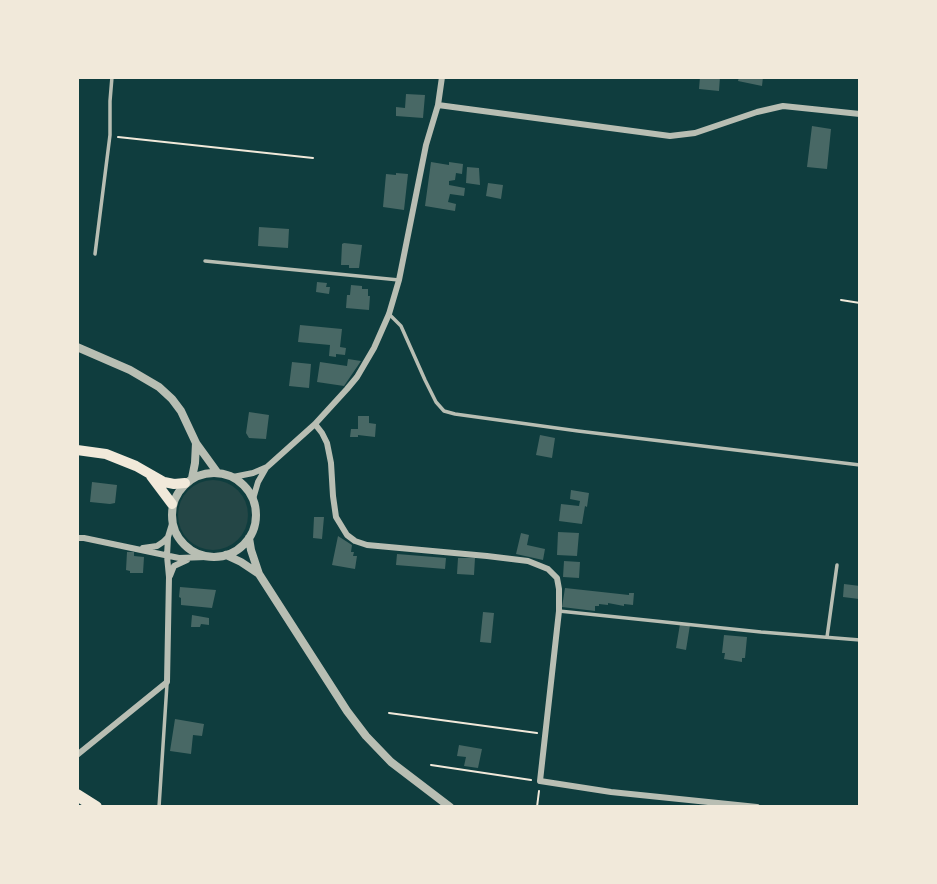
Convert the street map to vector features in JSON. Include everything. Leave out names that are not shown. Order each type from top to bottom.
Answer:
[{"type":"highway","points":[[77,450],[106,454],[130,463],[164,482],[174,484],[189,481]]},
{"type":"highway","points":[[149,474],[172,504]]},
{"type":"highway","points":[[77,795],[94,807]]},
{"type":"street","points":[[253,499],[258,482],[267,467],[333,406],[357,377],[374,348],[389,314],[399,280],[442,77]]},
{"type":"street","points":[[438,105],[670,136],[695,133],[783,106],[860,114]]},
{"type":"street","points":[[77,347],[130,370],[159,387],[181,411],[196,443],[217,472]]},
{"type":"street","points":[[315,424],[327,443],[336,517],[341,527],[355,541],[367,545],[487,556],[538,564],[548,569],[556,578],[559,611],[540,781],[611,792],[760,807]]},
{"type":"street","points":[[189,481],[195,463],[196,443]]},
{"type":"street","points":[[233,477],[267,467]]},
{"type":"street","points":[[206,557],[197,554],[175,534],[172,504],[175,496],[189,481],[217,472],[233,477],[246,488],[253,499],[256,519],[250,538],[259,574],[347,711],[391,762],[450,807]]},
{"type":"street","points":[[77,755],[167,682],[167,556],[172,524]]},
{"type":"street","points":[[134,548],[157,546],[168,537]]},
{"type":"street","points":[[77,538],[167,556],[192,558],[226,555],[250,538]]},
{"type":"street","points":[[226,555],[259,574]]},
{"type":"street","points":[[169,577],[174,566],[192,558]]},
{"type":"lane","points":[[95,254],[110,135],[112,77]]},
{"type":"lane","points":[[205,261],[399,280]]},
{"type":"lane","points":[[389,314],[401,326],[430,391],[444,411],[578,431],[860,465]]},
{"type":"lane","points":[[827,637],[837,565]]},
{"type":"lane","points":[[559,611],[860,640]]},
{"type":"lane","points":[[159,807],[167,682]]},
{"type":"lane","points":[[760,807],[774,807]]},
{"type":"path","points":[[110,135],[313,158]]},
{"type":"path","points":[[841,300],[860,303]]},
{"type":"path","points":[[389,713],[545,734]]},
{"type":"path","points":[[431,765],[540,781],[537,807]]},
{"type":"shaded area","points":[[213,480],[238,490],[248,515],[238,540],[213,550],[188,540],[178,515],[188,490]]},
{"type":"building","points":[[700,77],[720,77],[719,91],[699,89]]},
{"type":"building","points":[[739,77],[763,77],[762,86],[738,81]]},
{"type":"building","points":[[406,94],[425,95],[423,118],[396,116],[396,107],[405,108]]},
{"type":"building","points":[[812,126],[831,129],[827,169],[807,167]]},
{"type":"building","points":[[431,162],[463,164],[462,174],[456,173],[455,180],[449,181],[449,185],[465,188],[464,196],[450,194],[448,202],[456,204],[455,211],[425,206]]},
{"type":"building","points":[[467,167],[479,168],[480,185],[466,183]]},
{"type":"building","points":[[386,174],[408,174],[404,210],[383,207]]},
{"type":"building","points":[[488,183],[503,185],[501,199],[486,196]]},
{"type":"building","points":[[259,227],[289,229],[288,248],[258,246]]},
{"type":"building","points":[[344,243],[362,245],[359,268],[341,265]]},
{"type":"building","points":[[317,282],[327,283],[326,287],[330,287],[329,294],[316,292]]},
{"type":"building","points":[[351,285],[368,289],[369,310],[346,308]]},
{"type":"building","points":[[300,325],[342,329],[340,347],[346,348],[345,355],[329,356],[330,345],[298,342]]},
{"type":"building","points":[[348,359],[361,361],[344,386],[317,382],[320,362],[347,366]]},
{"type":"building","points":[[292,362],[311,364],[309,388],[289,386]]},
{"type":"building","points":[[249,412],[269,415],[266,439],[249,438],[246,433]]},
{"type":"building","points":[[358,416],[369,416],[369,423],[376,424],[375,437],[350,437],[351,429],[358,429]]},
{"type":"building","points":[[540,435],[555,438],[552,458],[536,455]]},
{"type":"building","points":[[92,482],[117,485],[115,503],[90,502]]},
{"type":"building","points":[[571,490],[589,493],[582,524],[559,521],[561,504],[579,506],[580,501],[570,499]]},
{"type":"building","points":[[314,517],[324,517],[322,539],[313,538]]},
{"type":"building","points":[[558,532],[579,533],[577,556],[557,555]]},
{"type":"building","points":[[521,533],[529,535],[527,545],[545,549],[543,560],[516,554]]},
{"type":"building","points":[[338,536],[352,545],[351,552],[354,552],[353,556],[357,556],[355,569],[332,565]]},
{"type":"building","points":[[127,552],[144,557],[143,573],[130,573],[126,570]]},
{"type":"building","points":[[397,554],[446,558],[445,569],[396,565]]},
{"type":"building","points":[[458,558],[475,558],[474,575],[457,574]]},
{"type":"building","points":[[564,561],[580,562],[579,578],[563,577]]},
{"type":"building","points":[[844,584],[860,586],[859,599],[843,597]]},
{"type":"building","points":[[180,587],[216,590],[212,608],[181,605]]},
{"type":"building","points":[[565,588],[629,595],[634,593],[633,605],[599,604],[595,606],[595,611],[562,607]]},
{"type":"building","points":[[483,612],[494,613],[491,643],[480,642]]},
{"type":"building","points":[[192,615],[209,618],[209,625],[191,627]]},
{"type":"building","points":[[680,624],[690,625],[686,650],[676,648]]},
{"type":"building","points":[[724,635],[747,637],[745,658],[742,658],[742,662],[724,659]]},
{"type":"building","points":[[175,719],[204,724],[202,736],[193,735],[191,754],[170,751]]},
{"type":"building","points":[[459,745],[482,749],[478,768],[464,766],[466,757],[457,756]]}]
